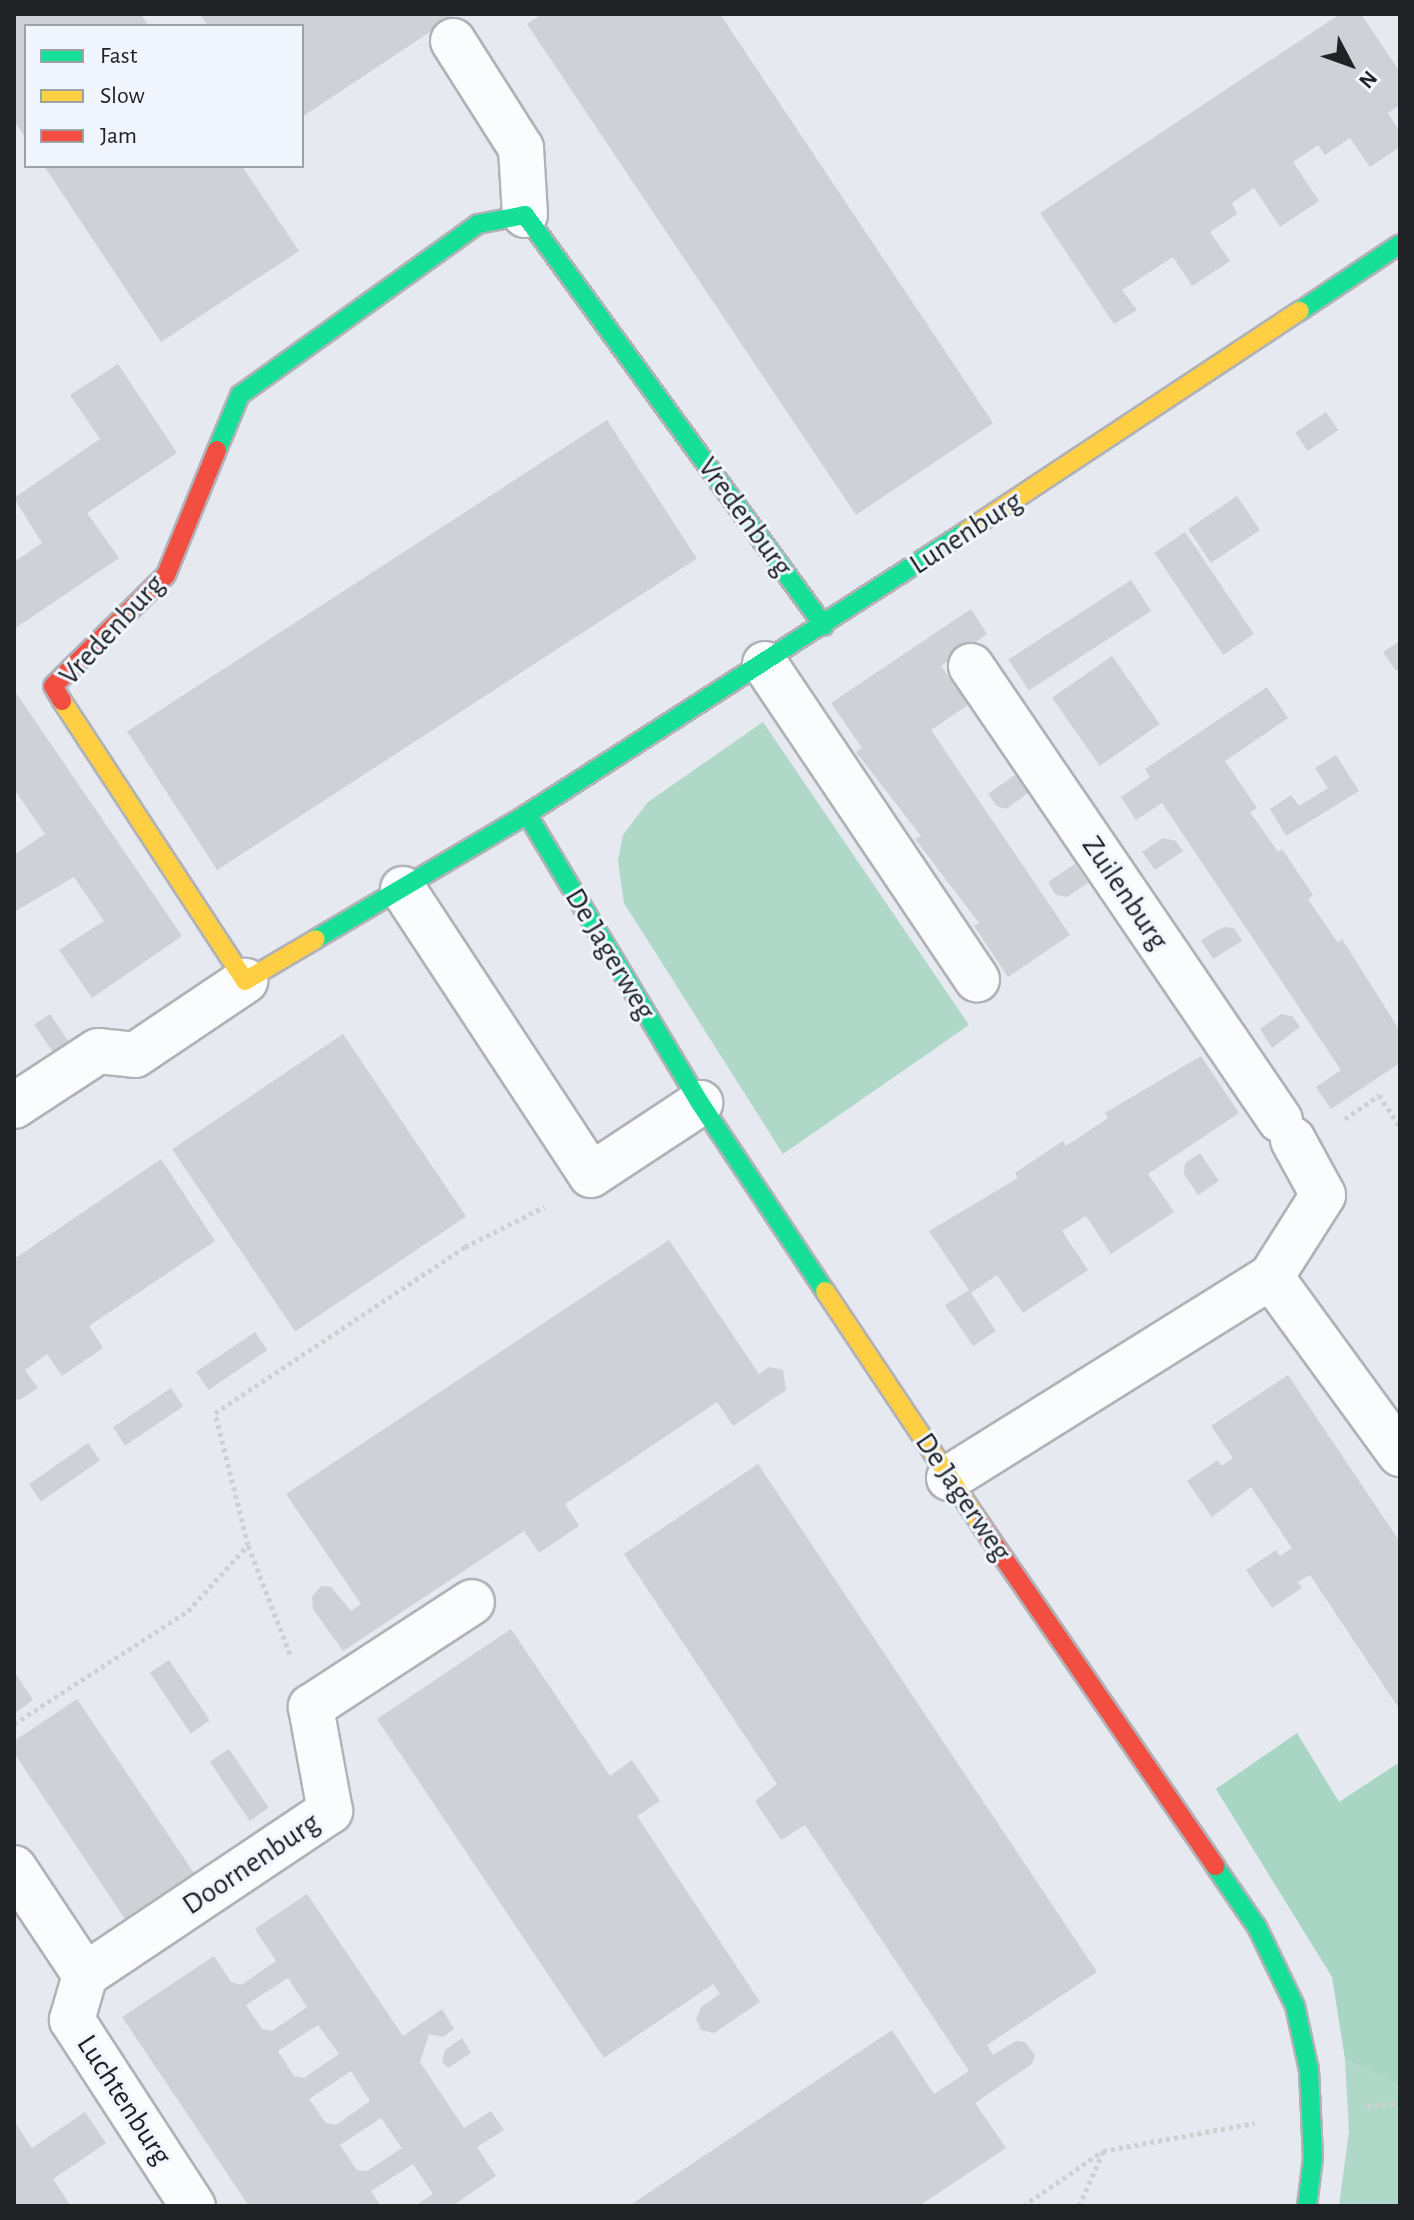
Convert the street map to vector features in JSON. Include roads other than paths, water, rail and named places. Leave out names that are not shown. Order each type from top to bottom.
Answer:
[{"type":"street","points":[[453,41],[521,148],[525,215]]},
{"type":"street","name":"Vredenburg","points":[[245,981],[53,686],[166,575],[240,395],[478,224],[525,215],[824,626]]},
{"type":"street","name":"Lunenburg","points":[[527,814],[824,626],[1400,244]]},
{"type":"street","points":[[765,664],[977,979]]},
{"type":"street","name":"Zuilenburg","points":[[949,1478],[1271,1277],[1323,1195],[1290,1136],[971,666]]},
{"type":"street","points":[[14,1106],[98,1051],[135,1055],[245,981],[527,814]]},
{"type":"street","name":"De Jagerweg","points":[[527,814],[700,1103],[949,1478],[1257,1927],[1295,2006],[1314,2112],[1307,2206]]},
{"type":"street","points":[[403,889],[591,1175],[700,1103]]},
{"type":"street","points":[[1271,1277],[1400,1454]]},
{"type":"street","name":"Doornenburg","points":[[85,1975],[330,1811],[311,1707],[472,1602]]},
{"type":"street","points":[[14,1868],[85,1975]]},
{"type":"street","name":"Luchtenburg","points":[[85,1975],[72,2020],[193,2206]]}]
